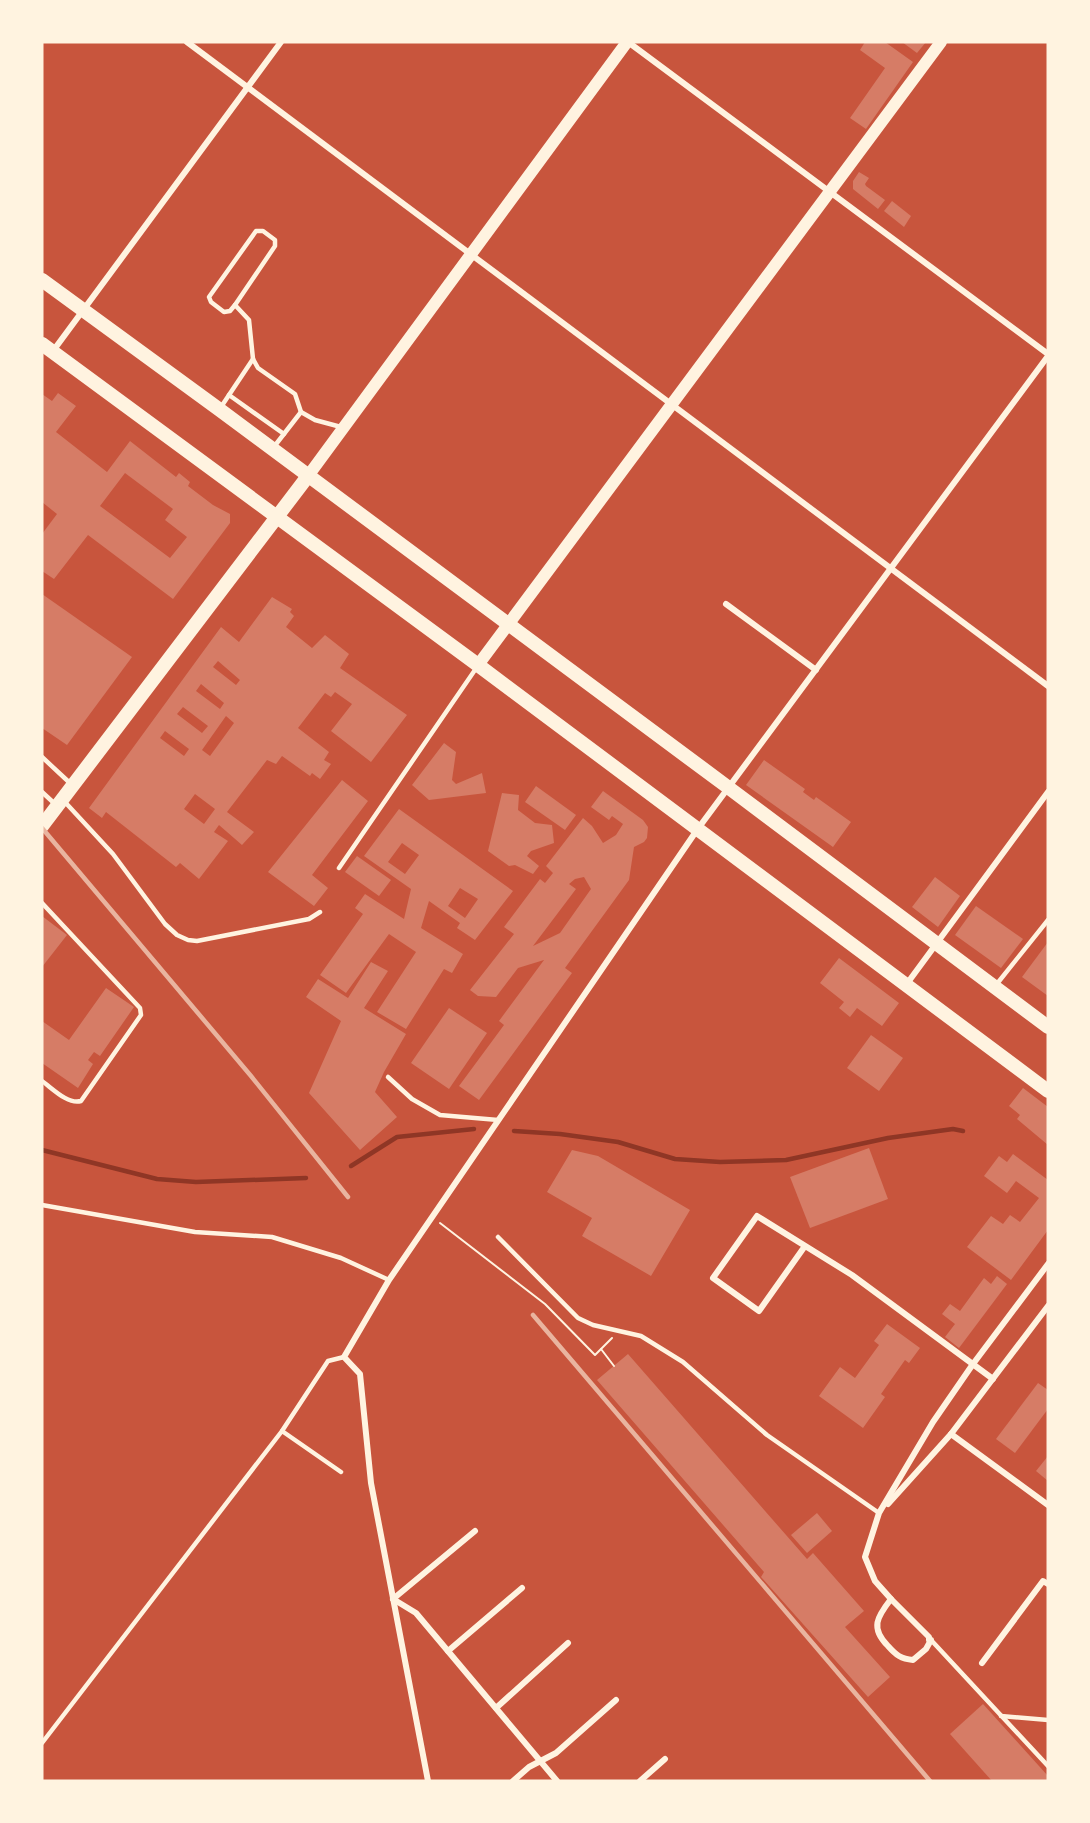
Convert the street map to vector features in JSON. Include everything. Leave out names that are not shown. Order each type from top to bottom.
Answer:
[{"type":"main road","points":[[42,826],[308,476],[627,42]]},
{"type":"main road","points":[[478,665],[941,42]]},
{"type":"main road","points":[[42,280],[1048,1027]]},
{"type":"main road","points":[[48,348],[478,665],[1048,1091]]},
{"type":"street","points":[[187,42],[1048,686]]},
{"type":"street","points":[[48,348],[84,310],[281,42]]},
{"type":"street","points":[[428,1781],[371,1483],[360,1374],[344,1357],[389,1280],[697,830],[1048,355],[627,42]]},
{"type":"street","points":[[726,604],[816,670]]},
{"type":"street","points":[[906,986],[1048,792]]},
{"type":"street","points":[[805,1246],[759,1311],[713,1278],[757,1216],[852,1275],[993,1379]]},
{"type":"street","points":[[891,1599],[880,1613],[877,1629],[880,1638],[897,1656],[913,1660],[926,1649],[931,1640],[875,1581],[865,1557],[879,1513],[933,1422],[1048,1264]]},
{"type":"street","points":[[879,1513],[951,1434],[1048,1306]]},
{"type":"street","points":[[951,1434],[1048,1505]]},
{"type":"street","points":[[393,1599],[475,1531]]},
{"type":"street","points":[[982,1663],[1042,1581],[1048,1584]]},
{"type":"street","points":[[448,1651],[522,1588]]},
{"type":"street","points":[[393,1599],[416,1613],[557,1781]]},
{"type":"street","points":[[496,1708],[568,1644]]},
{"type":"street","points":[[513,1781],[529,1767],[556,1753],[616,1700]]},
{"type":"street","points":[[640,1781],[665,1759]]},
{"type":"lane","points":[[256,231],[263,231],[275,240],[275,246],[235,305],[230,311],[224,312],[211,302],[209,297],[256,231]]},
{"type":"lane","points":[[235,305],[249,320],[253,358],[258,368],[295,394],[301,412],[315,420],[343,427]]},
{"type":"lane","points":[[219,410],[253,358]]},
{"type":"lane","points":[[229,396],[284,434]]},
{"type":"lane","points":[[272,449],[301,412]]},
{"type":"lane","points":[[339,868],[478,665]]},
{"type":"lane","points":[[42,757],[73,785]]},
{"type":"lane","points":[[42,792],[59,803],[113,854],[165,924],[177,935],[188,940],[197,941],[309,919],[320,912]]},
{"type":"lane","points":[[42,903],[140,1008],[141,1015],[81,1101],[70,1101],[42,1081]]},
{"type":"lane","points":[[994,987],[1048,920]]},
{"type":"lane","points":[[388,1077],[412,1099],[440,1115],[498,1120]]},
{"type":"lane","points":[[42,1205],[195,1232],[272,1237],[341,1258],[389,1280]]},
{"type":"lane","points":[[498,1237],[578,1318],[593,1325],[641,1336],[683,1362],[767,1434],[879,1513]]},
{"type":"lane","points":[[42,1743],[282,1431],[328,1361],[344,1357]]},
{"type":"lane","points":[[282,1431],[341,1472]]},
{"type":"lane","points":[[931,1640],[1048,1766]]},
{"type":"lane","points":[[1001,1716],[1048,1720]]},
{"type":"path","points":[[433,1218],[545,1304],[595,1355],[620,1331]]},
{"type":"path","points":[[601,1349],[614,1366]]},
{"type":"building","points":[[865,42],[885,42],[913,62],[866,129],[850,118],[885,68],[860,50]]},
{"type":"building","points":[[902,42],[926,42],[917,53]]},
{"type":"building","points":[[859,172],[869,178],[866,186],[885,200],[878,209],[853,189],[853,181]]},
{"type":"building","points":[[892,201],[911,216],[904,227],[884,211]]},
{"type":"building","points":[[58,393],[76,406],[56,432],[107,472],[130,441],[176,477],[179,473],[190,482],[188,486],[213,505],[230,514],[230,523],[173,599],[88,535],[54,579],[42,571],[42,534],[57,514],[42,502],[42,394],[52,401]],"holes":[[[125,473],[173,509],[165,520],[187,537],[170,558],[100,506]]]},
{"type":"building","points":[[42,594],[132,657],[67,745],[42,728]]},
{"type":"building","points":[[272,597],[292,609],[290,612],[294,616],[286,627],[312,648],[325,635],[349,654],[340,668],[407,715],[371,762],[331,731],[352,704],[335,692],[331,697],[325,693],[298,728],[329,752],[324,760],[331,764],[320,779],[312,773],[310,776],[282,756],[276,764],[267,760],[227,812],[254,832],[242,845],[219,825],[214,832],[228,841],[199,879],[180,863],[176,867],[106,812],[102,818],[89,808],[221,627],[239,642]],"holes":[[[218,661],[240,680],[236,685],[213,667]],[[201,684],[224,703],[220,709],[196,691]],[[183,707],[208,726],[202,733],[177,714]],[[226,716],[234,723],[210,756],[202,750]],[[165,731],[189,749],[184,756],[160,738]],[[195,794],[215,809],[204,824],[184,809]]]},
{"type":"building","points":[[444,743],[456,752],[452,780],[456,784],[482,773],[486,793],[429,800],[412,785]]},
{"type":"building","points":[[764,760],[805,789],[803,792],[814,800],[816,797],[851,822],[833,847],[746,785]]},
{"type":"building","points":[[342,780],[368,801],[312,875],[328,888],[314,906],[268,872]]},
{"type":"building","points":[[536,786],[576,815],[565,830],[525,802]]},
{"type":"building","points":[[603,791],[643,820],[648,827],[647,838],[634,847],[629,880],[565,968],[572,973],[479,1100],[459,1086],[504,1025],[499,1021],[544,960],[518,968],[496,997],[478,996],[470,990],[514,934],[504,927],[540,879],[545,883],[553,873],[546,866],[583,818],[592,826],[603,843],[616,835],[623,824],[612,816],[609,820],[591,807]],"holes":[[[584,877],[591,889],[560,933],[533,946],[576,889],[569,884],[575,879]]]},
{"type":"building","points":[[502,793],[519,795],[518,810],[535,823],[552,825],[554,843],[531,851],[527,856],[539,866],[533,874],[515,865],[509,866],[488,851]]},
{"type":"building","points":[[399,809],[513,891],[475,940],[457,928],[460,923],[429,901],[421,928],[463,954],[452,973],[444,969],[406,1029],[377,1012],[416,952],[389,934],[346,993],[320,975],[363,914],[355,908],[365,894],[404,919],[411,889],[364,856]],"holes":[[[402,843],[419,855],[405,874],[388,862]],[[460,888],[478,899],[465,918],[448,906]]]},
{"type":"building","points":[[357,856],[391,880],[379,896],[345,872]]},
{"type":"building","points":[[935,877],[960,896],[938,927],[912,907]]},
{"type":"building","points":[[976,906],[1023,939],[1001,968],[955,935]]},
{"type":"building","points":[[42,916],[67,935],[42,967]]},
{"type":"building","points":[[1048,942],[1048,996],[1022,977]]},
{"type":"building","points":[[839,958],[899,1003],[882,1026],[857,1008],[850,1017],[839,1008],[844,1002],[820,983]]},
{"type":"building","points":[[371,962],[388,971],[364,1008],[406,1034],[375,1092],[397,1117],[360,1150],[309,1093],[341,1021],[306,997],[318,979],[348,998]]},
{"type":"building","points":[[106,988],[134,1007],[100,1056],[94,1052],[88,1060],[93,1064],[78,1088],[42,1063],[42,1021],[69,1040]]},
{"type":"building","points":[[449,1008],[487,1033],[449,1089],[411,1063]]},
{"type":"building","points":[[871,1035],[903,1058],[879,1091],[847,1068]]},
{"type":"building","points":[[1023,1088],[1048,1107],[1048,1145],[1017,1119],[1020,1115],[1009,1106]]},
{"type":"building","points":[[869,1148],[888,1199],[810,1228],[790,1177]]},
{"type":"building","points":[[572,1150],[598,1156],[690,1210],[651,1276],[582,1236],[592,1218],[547,1192]]},
{"type":"building","points":[[1013,1154],[1048,1180],[1048,1230],[1011,1280],[967,1247],[991,1216],[1003,1224],[1010,1215],[1020,1222],[1039,1198],[1016,1181],[1007,1193],[984,1176],[999,1156],[1007,1162]]},
{"type":"building","points":[[997,1276],[1007,1284],[959,1348],[945,1337],[955,1324],[942,1314],[950,1304],[960,1311],[984,1278],[991,1284]]},
{"type":"building","points":[[887,1324],[920,1348],[909,1363],[905,1360],[881,1394],[885,1397],[863,1428],[819,1396],[840,1367],[855,1378],[879,1345],[874,1341]]},
{"type":"building","points":[[628,1354],[807,1559],[813,1553],[864,1611],[845,1627],[890,1677],[868,1697],[761,1577],[764,1572],[597,1380]]},
{"type":"building","points":[[1038,1383],[1048,1390],[1048,1409],[1015,1453],[996,1439]]},
{"type":"building","points":[[1048,1456],[1048,1481],[1036,1471]]},
{"type":"building","points":[[817,1513],[832,1531],[807,1553],[791,1535]]},
{"type":"building","points":[[983,1704],[1048,1776],[1048,1781],[992,1781],[950,1734]]},
{"type":"waterway","points":[[351,1166],[397,1137],[474,1129]]},
{"type":"waterway","points":[[514,1131],[560,1134],[618,1142],[675,1159],[720,1162],[786,1160],[888,1138],[953,1129],[963,1131]]},
{"type":"waterway","points":[[42,1150],[157,1179],[196,1182],[306,1178]]},
{"type":"railway","points":[[42,828],[251,1076],[348,1197]]},
{"type":"railway","points":[[533,1315],[930,1781]]}]
